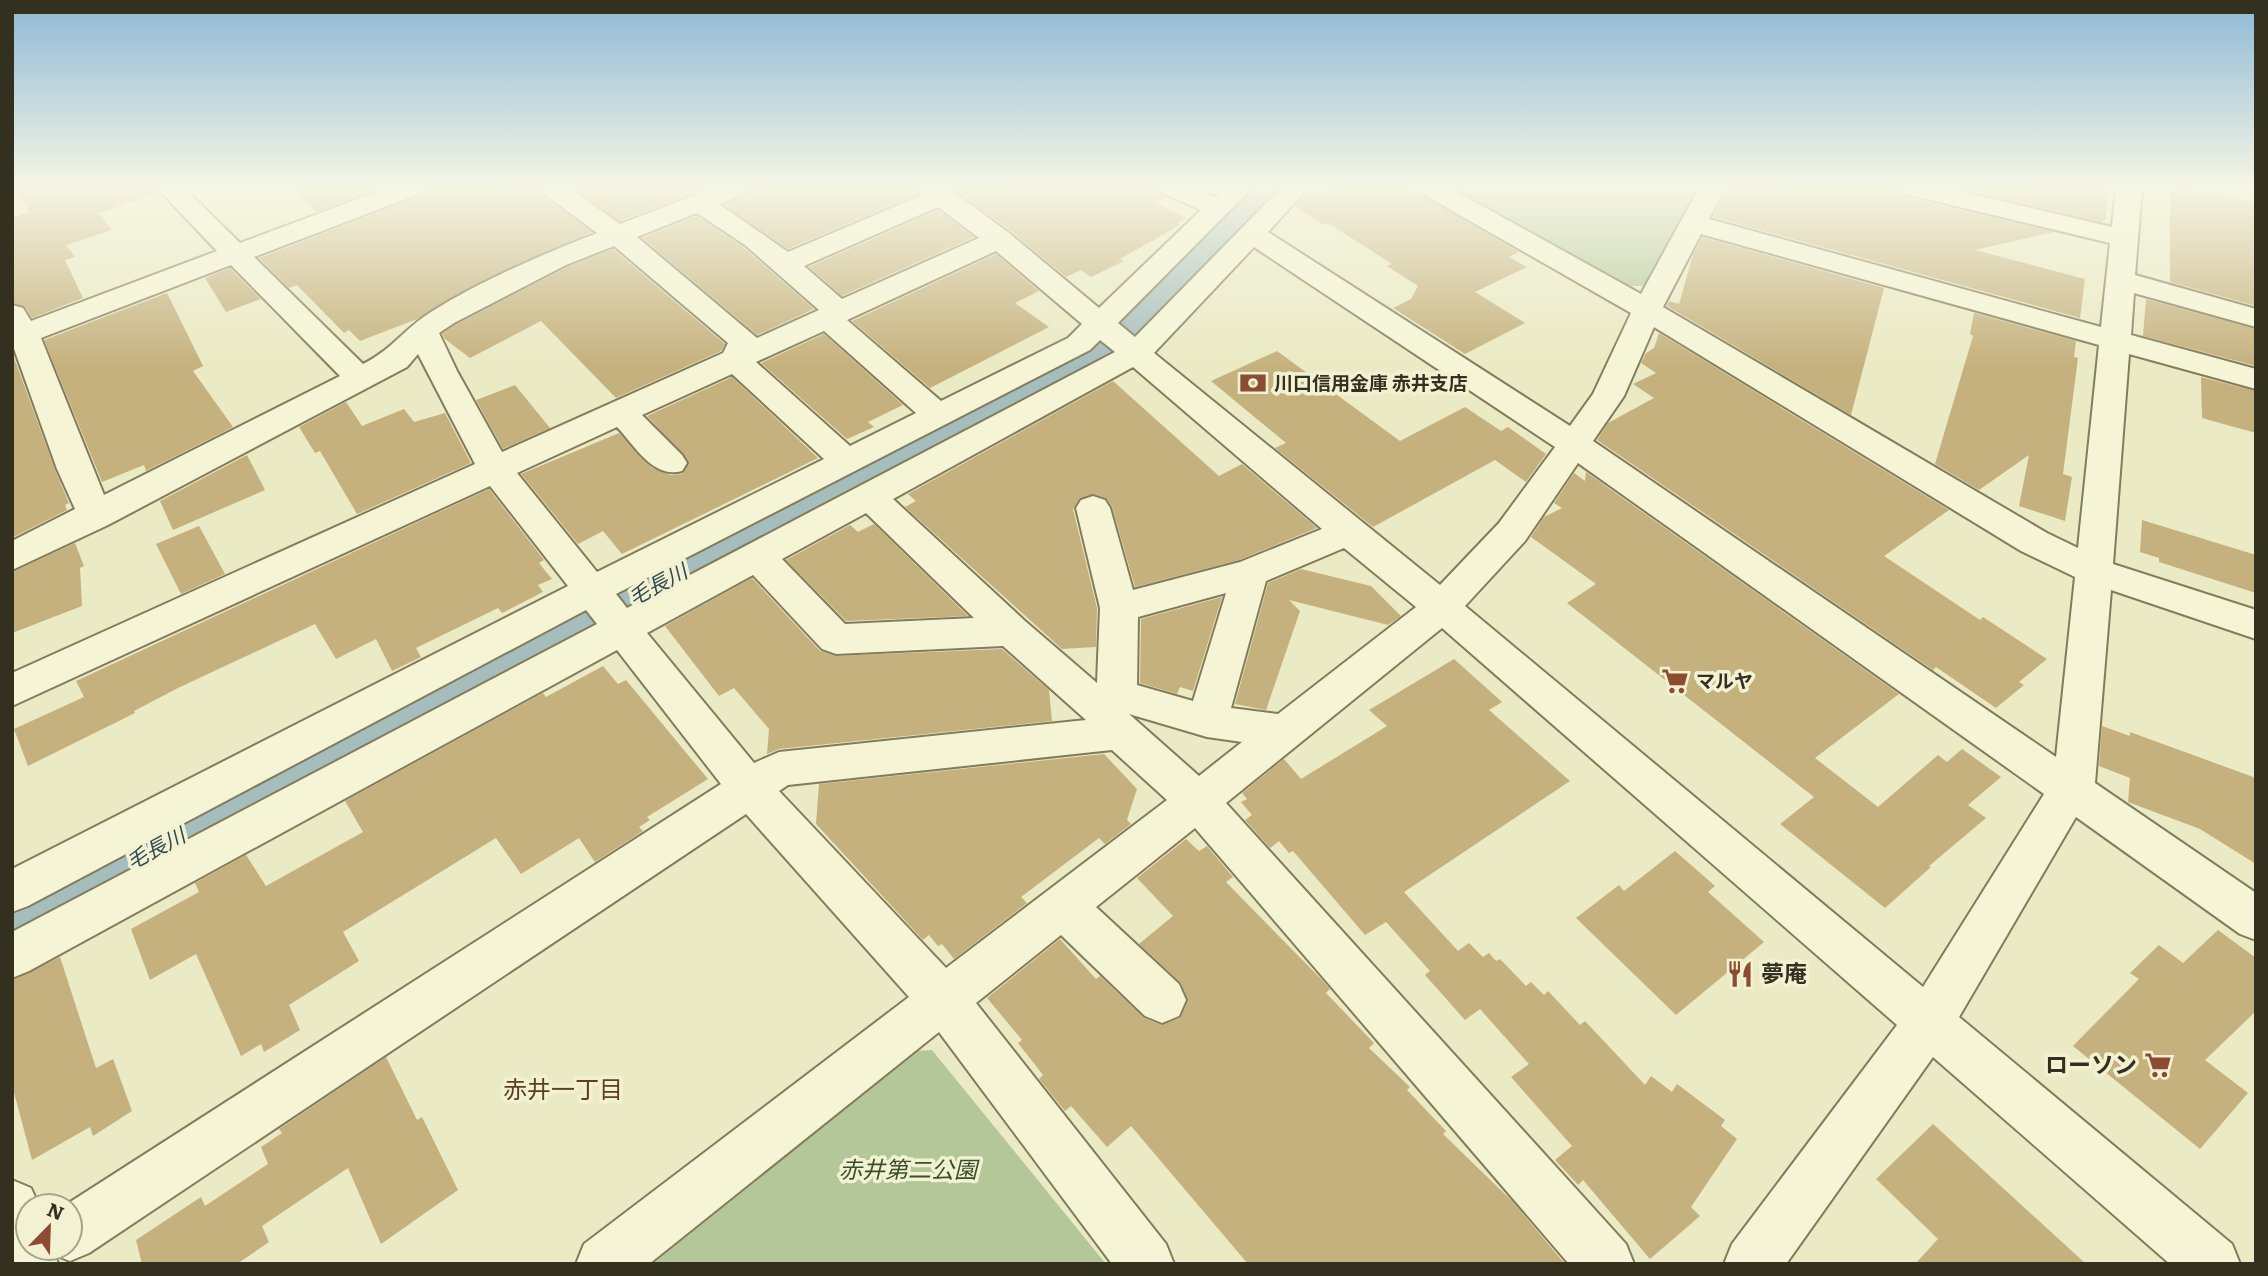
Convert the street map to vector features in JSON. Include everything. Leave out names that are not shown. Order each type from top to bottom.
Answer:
[{"type":"street","points":[[230,248],[360,379]]},
{"type":"street","points":[[96,516],[74,469],[18,324],[254,248]]},
{"type":"street","points":[[12,557],[396,360],[423,331],[443,317],[556,259],[586,248]]},
{"type":"street","points":[[633,248],[744,341],[736,360]]},
{"type":"street","points":[[763,248],[784,264],[833,315],[938,415]]},
{"type":"street","points":[[784,264],[819,248]]},
{"type":"street","points":[[12,690],[980,248]]},
{"type":"street","points":[[1009,248],[1348,532],[1442,607],[2212,1264]]},
{"type":"street","points":[[12,892],[608,610],[757,556],[938,415],[1079,344],[1118,339],[1190,248]]},
{"type":"street","points":[[12,956],[608,610],[1118,339],[1233,248]]},
{"type":"street","points":[[1273,248],[1574,444],[2256,919]]},
{"type":"street","points":[[1537,248],[1647,310],[2034,542],[2094,571],[2256,625]]},
{"type":"street","points":[[604,1264],[1198,801],[1442,607],[1512,532],[1608,396],[1647,310],[1680,248]]},
{"type":"street","points":[[1833,248],[2116,340],[2256,379]]},
{"type":"street","points":[[1752,1264],[1929,1022],[2075,781],[2124,248]]},
{"type":"street","points":[[2121,280],[2256,317]]},
{"type":"street","points":[[423,331],[441,371],[495,469],[750,788],[944,1000],[1146,1264]]},
{"type":"street","points":[[736,360],[1011,631],[1115,714],[1198,801],[1606,1264]]},
{"type":"street","points":[[621,412],[670,463]]},
{"type":"street","points":[[1093,508],[1119,608],[1115,714]]},
{"type":"street","points":[[1119,608],[1250,573],[1348,532]]},
{"type":"street","points":[[757,556],[836,639],[1011,631]]},
{"type":"street","points":[[1207,721],[1250,573]]},
{"type":"street","points":[[84,1225],[779,769],[1115,714],[1207,721],[1285,732]]},
{"type":"street","points":[[1062,906],[1162,1000]]},
{"type":"green space","points":[[1552,248],[1667,248],[1646,286],[1619,286]]},
{"type":"green space","name":"赤井第二公園","points":[[932,1050],[1106,1264],[632,1264],[903,1052]]},
{"type":"building","points":[[12,248],[68,248],[75,257],[65,260],[83,298],[32,318],[25,307],[12,303]]},
{"type":"building","points":[[286,248],[557,248],[490,277],[417,319],[360,341],[349,330],[344,333],[297,285],[289,288],[259,258]]},
{"type":"building","points":[[653,248],[744,248],[814,309],[757,335]]},
{"type":"building","points":[[853,248],[950,248],[842,296],[809,267]]},
{"type":"building","points":[[1031,248],[1140,248],[1120,259],[1124,261],[1091,277],[1081,270],[1066,277]]},
{"type":"building","points":[[1366,248],[1511,248],[1519,252],[1509,257],[1527,267],[1475,292],[1525,323],[1465,354],[1393,308],[1411,299],[1418,286],[1387,266],[1392,264]]},
{"type":"building","points":[[1697,248],[1740,248],[1884,288],[1851,415],[1667,306],[1669,301],[1679,304]]},
{"type":"building","points":[[1824,248],[1986,248],[1975,250],[2085,279],[2080,318]]},
{"type":"building","points":[[2170,248],[2256,248],[2256,306],[2170,282]]},
{"type":"building","points":[[613,249],[725,344],[721,351],[616,398],[541,321],[470,358],[442,334],[567,267]]},
{"type":"building","points":[[996,254],[1039,291],[1015,303],[1049,327],[930,388],[852,321]]},
{"type":"building","points":[[230,268],[261,299],[226,312],[205,278]]},
{"type":"building","points":[[167,293],[203,366],[193,371],[233,427],[146,471],[144,465],[102,482],[44,340]]},
{"type":"building","points":[[2146,299],[2256,329],[2256,366],[2143,336]]},
{"type":"building","points":[[1974,313],[2076,341],[2074,357],[2078,358],[2063,474],[2072,477],[2065,521],[2019,506],[2029,455],[1979,490],[1935,464],[1973,336],[1970,334]]},
{"type":"building","points":[[1659,333],[1949,510],[1884,556],[1980,620],[1983,617],[2047,659],[2019,682],[2024,685],[1996,708],[1936,667],[1933,670],[1597,440],[1608,423],[1654,398],[1633,384],[1656,373],[1641,363],[1646,353],[1654,348]]},
{"type":"building","points":[[824,334],[903,405],[868,422],[874,427],[847,439],[761,363]]},
{"type":"building","points":[[1277,351],[1400,441],[1465,407],[1501,431],[1508,427],[1546,454],[1526,482],[1495,460],[1373,527],[1275,448],[1286,443],[1211,381]]},
{"type":"building","points":[[12,352],[69,503],[65,505],[67,510],[12,538]]},
{"type":"building","points":[[732,377],[818,458],[622,554],[603,531],[578,544],[521,474],[619,433],[652,468],[671,475],[682,474],[689,462],[647,416]]},
{"type":"building","points":[[2201,377],[2256,391],[2256,433],[2202,418]]},
{"type":"building","points":[[1113,381],[1219,476],[1242,464],[1317,528],[1239,560],[1135,587],[1112,507],[1106,498],[1094,494],[1080,498],[1073,509],[1097,608],[1096,647],[1062,649],[905,507],[916,501],[908,494]]},
{"type":"building","points":[[515,385],[550,428],[503,449],[476,400]]},
{"type":"building","points":[[346,402],[362,426],[404,409],[414,422],[445,413],[471,463],[357,514],[320,451],[315,453],[299,427]]},
{"type":"building","points":[[247,455],[265,490],[173,530],[160,501]]},
{"type":"building","points":[[1586,472],[1899,694],[1815,758],[1878,807],[1938,755],[1947,762],[1962,749],[2001,777],[1968,805],[1986,818],[1885,908],[1780,824],[1814,797],[1567,603],[1596,584],[1531,537],[1544,517],[1562,508],[1554,503],[1574,473],[1585,481]]},
{"type":"building","points":[[489,489],[544,560],[539,563],[552,579],[538,585],[543,592],[502,613],[498,608],[416,648],[421,657],[392,671],[376,639],[336,659],[315,624],[178,688],[134,711],[135,713],[28,766],[14,729],[84,697],[76,681]]},
{"type":"building","points":[[2142,520],[2256,555],[2256,593],[2159,562],[2159,558],[2140,552]]},
{"type":"building","points":[[874,524],[968,616],[846,621],[786,560],[850,525],[858,532]]},
{"type":"building","points":[[199,526],[225,574],[181,594],[156,544]]},
{"type":"building","points":[[75,543],[84,566],[80,568],[82,606],[12,633],[12,572]]},
{"type":"building","points":[[1301,569],[1371,586],[1401,616],[1388,625],[1289,600],[1300,611],[1266,710],[1235,704],[1268,583]]},
{"type":"building","points":[[752,578],[820,651],[835,656],[1002,649],[1049,690],[1052,721],[779,749],[767,754],[769,729],[734,688],[719,696],[665,626]]},
{"type":"building","points":[[1222,597],[1193,691],[1180,687],[1177,694],[1140,683],[1141,619]]},
{"type":"building","points":[[1454,659],[1502,702],[1489,710],[1570,781],[1404,892],[1458,951],[1469,943],[1483,957],[1489,953],[1496,961],[1500,959],[1526,986],[1531,982],[1544,995],[1548,991],[1580,1025],[1585,1021],[1645,1085],[1651,1076],[1672,1092],[1677,1084],[1725,1120],[1721,1126],[1737,1139],[1691,1207],[1700,1216],[1650,1259],[1583,1180],[1578,1185],[1555,1160],[1572,1146],[1511,1077],[1529,1064],[1480,1009],[1465,1020],[1425,975],[1430,971],[1386,922],[1365,935],[1293,851],[1289,853],[1279,841],[1270,848],[1245,820],[1252,815],[1241,802],[1247,799],[1242,793],[1284,759],[1301,779],[1387,726],[1369,710]]},
{"type":"building","points":[[603,666],[618,684],[626,680],[708,779],[647,817],[650,820],[639,827],[643,831],[595,862],[579,838],[521,874],[496,838],[343,932],[359,961],[289,1005],[300,1030],[264,1052],[261,1044],[241,1056],[196,954],[150,980],[131,929],[199,892],[195,883],[246,855],[266,886],[363,832],[345,801],[543,693],[546,697]]},
{"type":"building","points":[[2102,726],[2130,736],[2130,732],[2256,778],[2256,864],[2200,829],[2128,802],[2130,778],[2099,766]]},
{"type":"building","points":[[1104,754],[1137,789],[1127,820],[1131,824],[1105,844],[1099,838],[1021,897],[1027,903],[954,959],[942,944],[938,946],[929,935],[923,940],[816,824],[819,784]]},
{"type":"building","points":[[1186,839],[1199,851],[1207,846],[1233,877],[1226,882],[1330,989],[1326,993],[1374,1043],[1369,1048],[1410,1087],[1407,1090],[1446,1131],[1443,1134],[1512,1201],[1565,1264],[1248,1264],[1131,1126],[1107,1147],[1071,1106],[1065,1111],[1039,1079],[1043,1075],[1018,1043],[1022,1040],[987,998],[1060,939],[1096,979],[1100,976],[1144,1018],[1161,1025],[1180,1018],[1188,1001],[1181,983],[1139,944],[1173,916],[1137,878]]},
{"type":"building","points":[[1675,851],[1715,886],[1708,892],[1764,942],[1676,1015],[1576,918],[1619,885],[1624,891]]},
{"type":"building","points":[[2218,930],[2256,958],[2256,1011],[2205,1060],[2248,1093],[2200,1149],[2073,1046],[2139,979],[2130,973],[2159,945],[2183,963]]},
{"type":"building","points":[[60,957],[96,1068],[113,1059],[132,1111],[93,1136],[90,1127],[32,1160],[12,1085],[12,980]]},
{"type":"building","points":[[386,1057],[417,1120],[422,1117],[458,1190],[381,1244],[348,1168],[262,1226],[269,1242],[237,1264],[142,1264],[136,1240],[201,1197],[205,1206],[268,1164],[261,1147],[282,1133],[279,1129]]},
{"type":"building","points":[[1933,1124],[2086,1264],[1915,1264],[1938,1239],[1876,1179]]},
{"type":"waterway","name":"毛長川","points":[[12,925],[912,454],[1093,356],[1202,248]]},
{"type":"place","name":"川口信用金庫 赤井支店","points":[[1253,383]]},
{"type":"place","name":"マルヤ","points":[[1675,681]]},
{"type":"place","name":"夢庵","points":[[1740,974]]},
{"type":"place","name":"ローソン","points":[[2158,1065]]},
{"type":"district","name":"赤井一丁目","points":[[563,1090]]}]
